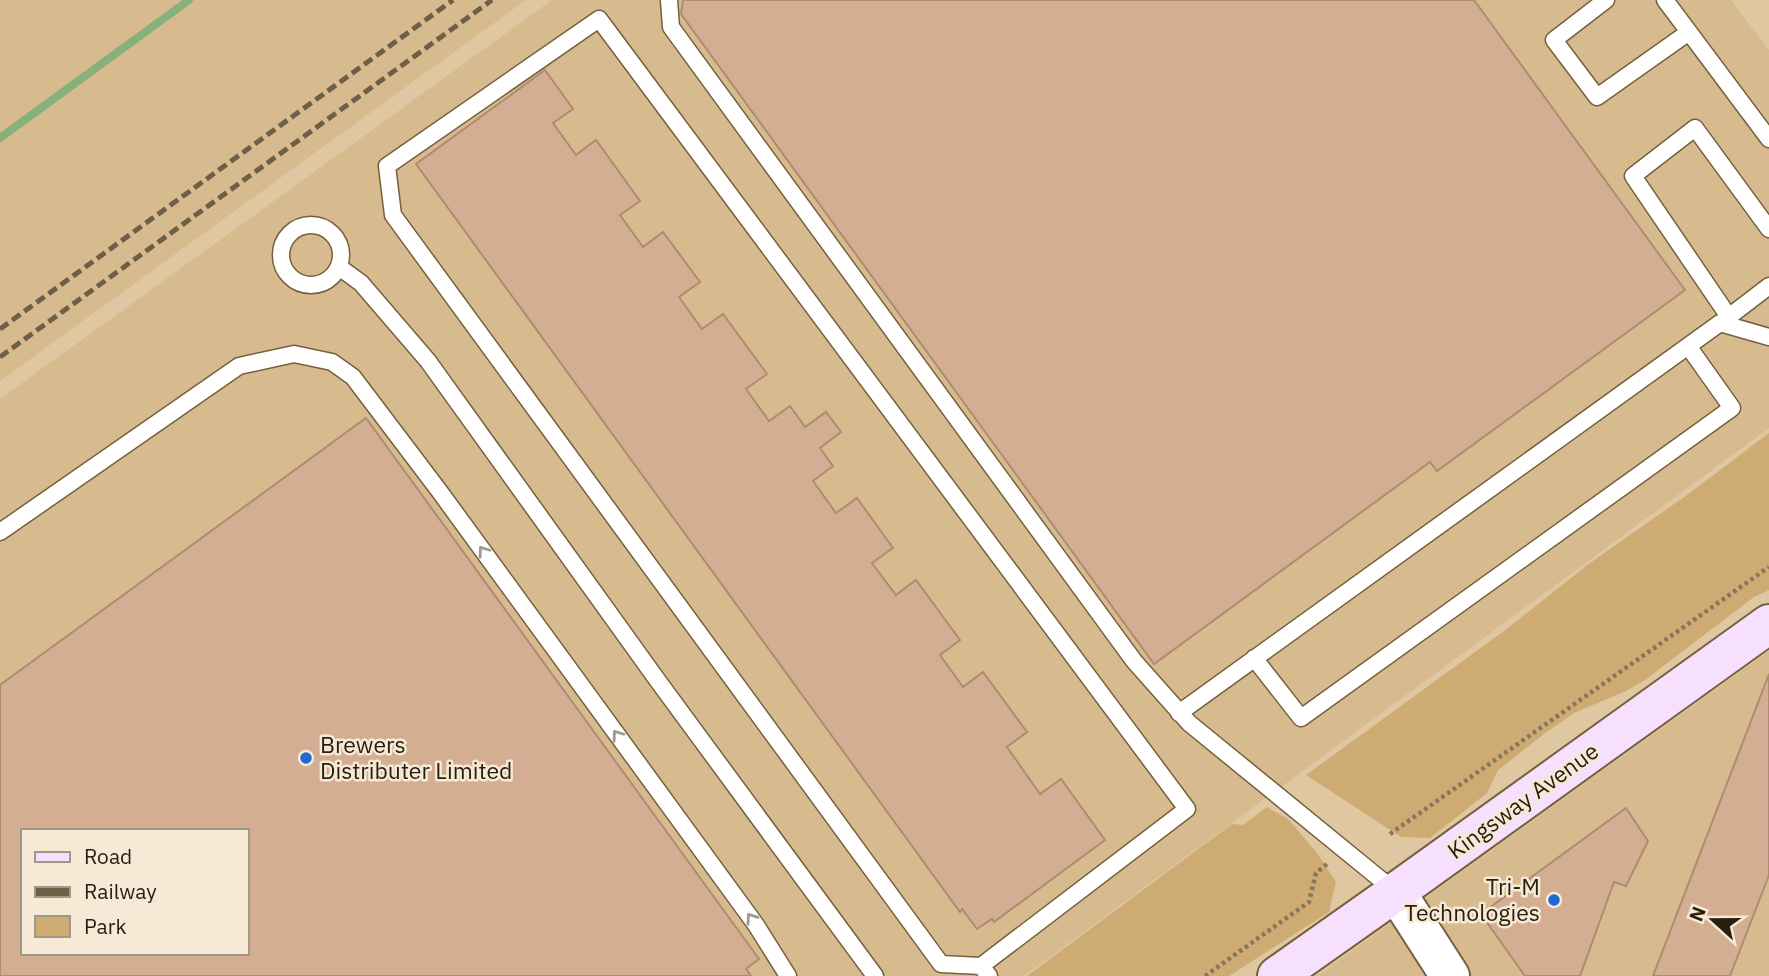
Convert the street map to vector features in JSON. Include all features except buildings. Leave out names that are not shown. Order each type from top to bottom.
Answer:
[{"type":"main road","name":"Kingsway Avenue","points":[[1276,976],[1769,624]]},
{"type":"street","points":[[1396,892],[1450,976]]},
{"type":"lane","points":[[668,0],[671,27],[1134,662],[1189,723],[1396,892]]},
{"type":"lane","points":[[1606,0],[1555,40],[1597,97],[1689,32]]},
{"type":"lane","points":[[1665,0],[1769,139]]},
{"type":"lane","points":[[599,19],[1187,810],[985,971],[941,964],[393,215],[387,166],[599,19]]},
{"type":"lane","points":[[1769,229],[1695,128],[1633,176],[1725,320],[1769,337]]},
{"type":"lane","points":[[338,267],[361,283],[428,361],[874,976]]},
{"type":"lane","points":[[1180,713],[1769,286]]},
{"type":"lane","points":[[1254,658],[1301,718],[1324,702],[1732,408],[1688,346]]},
{"type":"lane","points":[[0,532],[239,366],[293,354],[332,362],[353,376],[448,503],[757,925],[788,976]]},
{"type":"path","points":[[1390,834],[1769,567]]},
{"type":"path","points":[[1205,976],[1309,902],[1316,873],[1327,864]]},
{"type":"shaded area","points":[[0,0],[526,0],[0,381]]},
{"type":"shaded area","points":[[552,0],[1731,0],[1769,50],[1769,428],[1024,976],[0,976],[0,399]]},
{"type":"shaded area","points":[[1769,651],[1769,976],[1317,976]]},
{"type":"green space","points":[[1769,433],[1769,590],[1754,597],[1645,680],[1574,713],[1548,731],[1498,770],[1487,793],[1430,838],[1401,837],[1306,775],[1508,628],[1590,563]]},
{"type":"green space","points":[[1267,807],[1288,819],[1317,853],[1336,882],[1329,912],[1229,976],[1027,976],[1232,824],[1243,825]]},
{"type":"waterway","points":[[0,138],[189,0]]},
{"type":"railway","points":[[0,329],[453,0]]},
{"type":"railway","points":[[0,357],[492,0]]},
{"type":"place","name":"Brewers Distributer Limited","points":[[306,758]]},
{"type":"place","name":"Tri-M Technologies","points":[[1554,900]]}]
